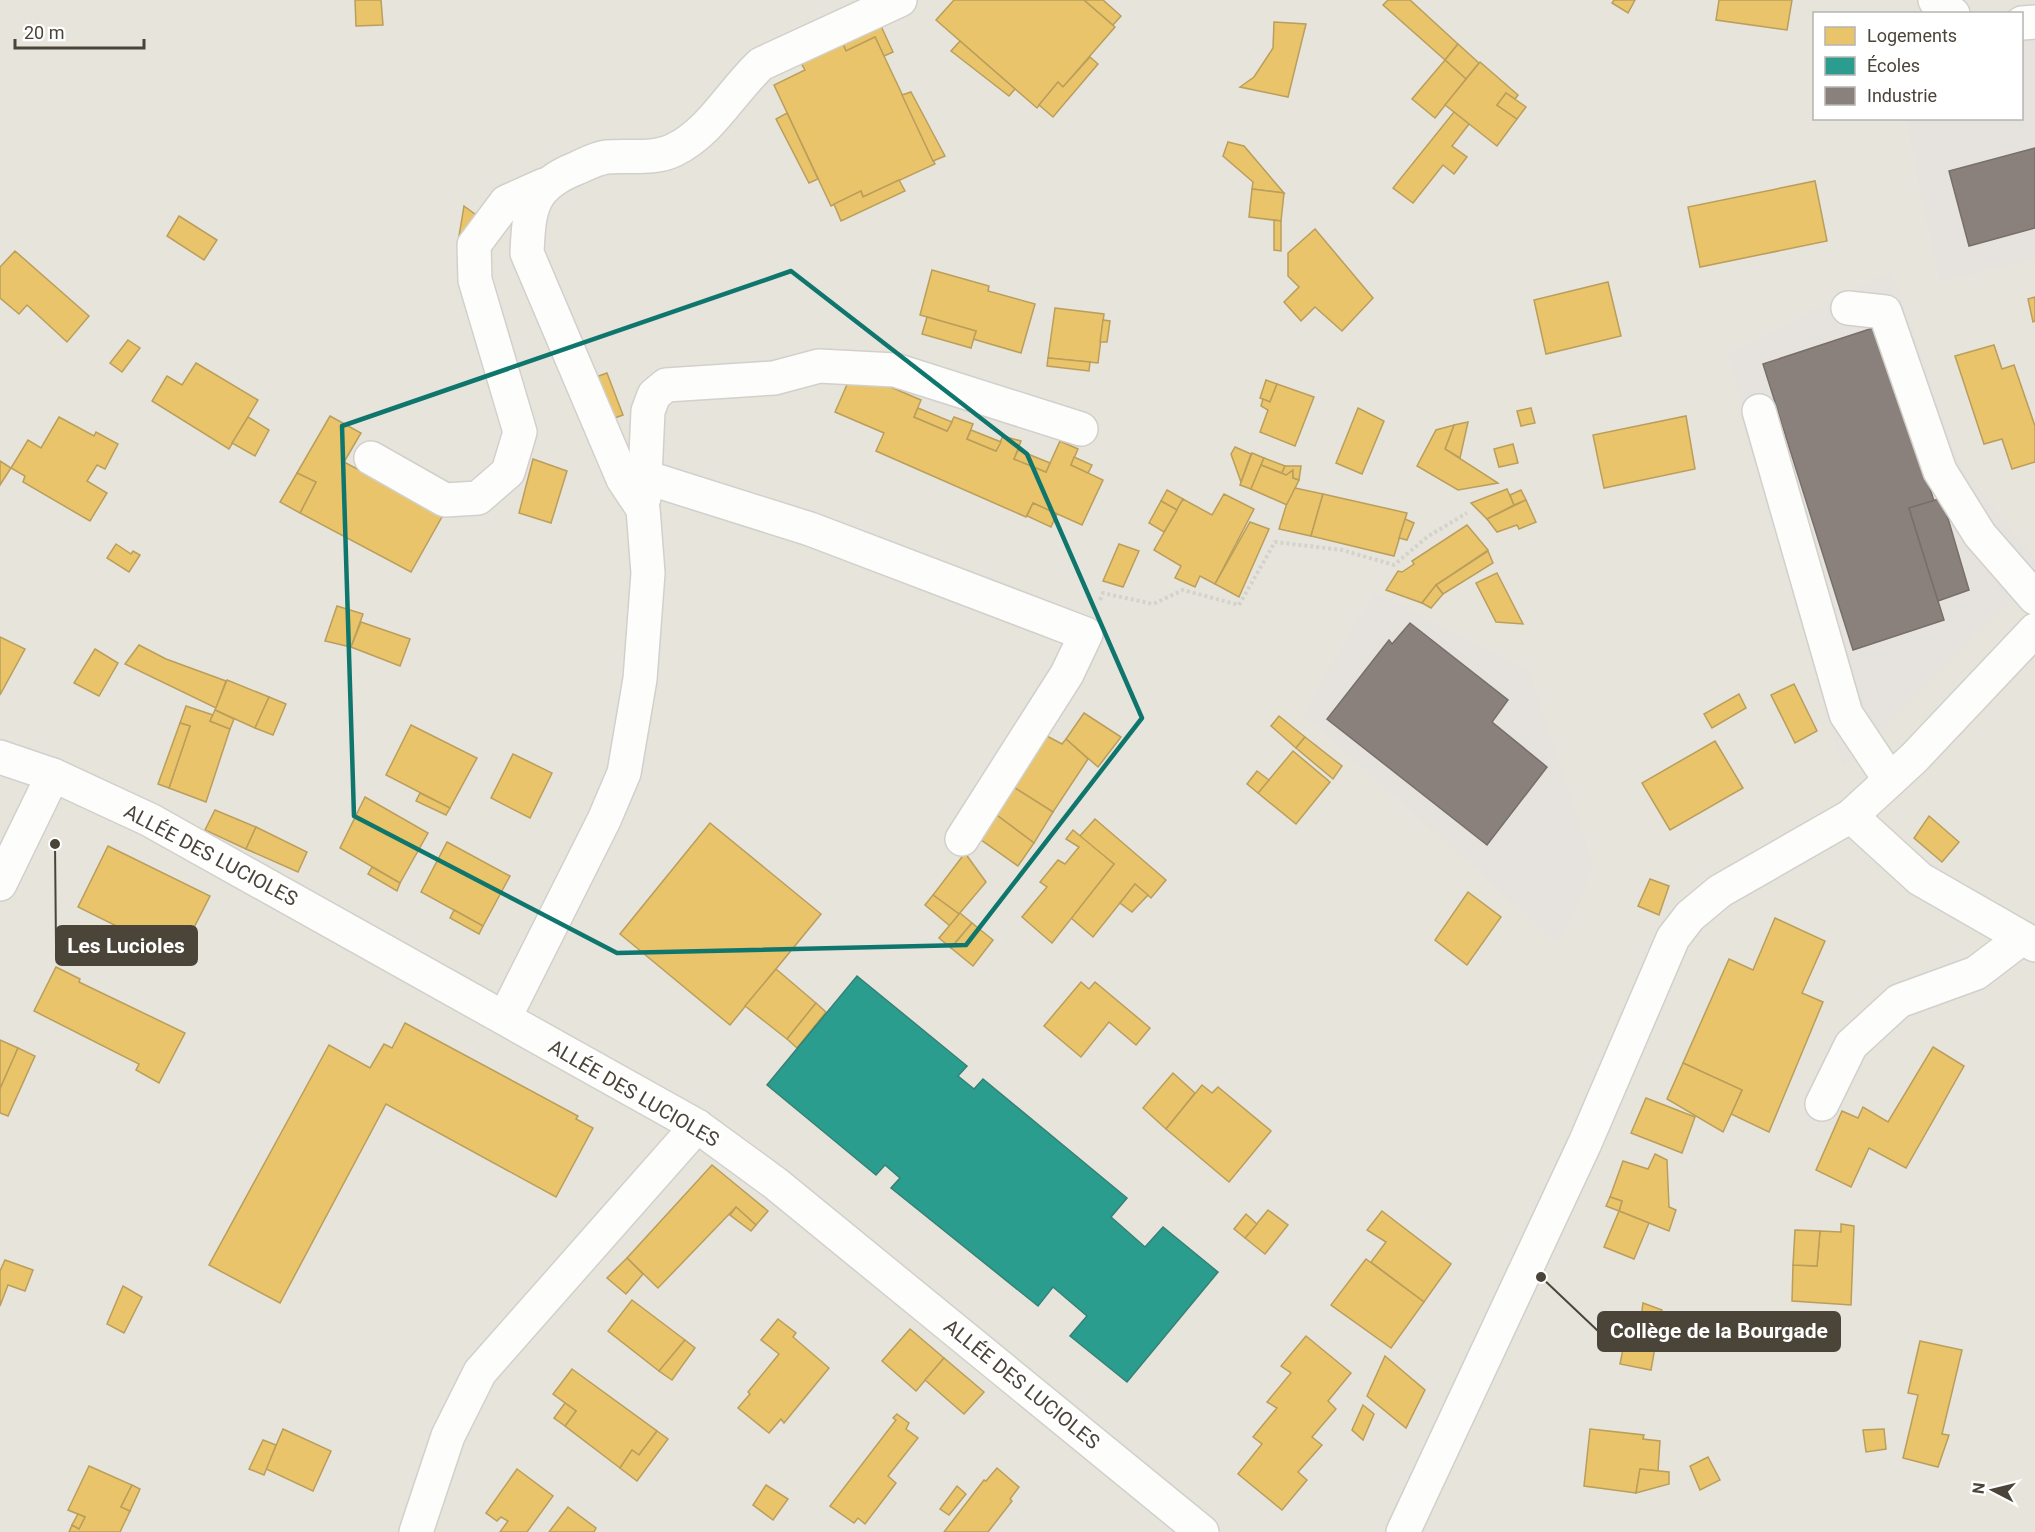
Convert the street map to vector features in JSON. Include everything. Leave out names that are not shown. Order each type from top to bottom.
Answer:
[{"type":"street","points":[[371,458],[445,500],[478,498],[508,472],[520,432],[475,280],[474,245],[506,202],[544,185],[563,173],[605,157],[645,157],[672,151],[698,136],[744,81],[762,64],[900,0]]},
{"type":"street","points":[[1935,0],[1941,10],[1947,12]]},
{"type":"street","points":[[544,185],[529,216],[527,253],[623,479],[644,493],[810,529],[1086,634],[1067,674],[962,839]]},
{"type":"street","points":[[1848,308],[1885,312],[1940,471],[1980,535],[2035,598]]},
{"type":"street","points":[[505,1017],[604,820],[624,773],[640,679],[648,573],[644,493],[648,411],[654,395],[666,385],[774,378],[819,366],[895,370],[1081,429]]},
{"type":"street","points":[[1759,411],[1846,714],[1890,780]]},
{"type":"street","points":[[1403,1532],[1585,1143],[1673,938],[1690,916],[1720,891],[1851,816],[1914,759],[2035,630]]},
{"type":"street","name":"ALLÉE DES LUCIOLES","points":[[0,757],[53,775],[150,820],[697,1125],[775,1183],[1202,1532]]},
{"type":"street","points":[[0,884],[53,775]]},
{"type":"street","points":[[1822,1104],[1851,1045],[1899,1001],[1976,973],[2029,941],[1920,879],[1851,816]]},
{"type":"street","points":[[416,1532],[448,1436],[480,1372],[697,1125]]},
{"type":"path","points":[[1086,634],[1103,593],[1153,604],[1183,590],[1239,605],[1275,543],[1342,550],[1394,565],[1427,537],[1467,513]]},
{"type":"highlighted area","points":[[791,271],[1027,454],[1142,718],[966,945],[617,953],[354,816],[342,426]]},
{"type":"shaded area","points":[[0,0],[2035,0],[2035,1532],[0,1532]]},
{"type":"shaded area","points":[[2035,40],[2035,260],[1939,281],[1906,120],[2023,120],[2023,41]]},
{"type":"shaded area","points":[[1891,271],[1961,467],[2035,558],[2035,575],[1843,768],[1728,353]]},
{"type":"shaded area","points":[[1374,591],[1529,670],[1594,867],[1558,943],[1303,714]]},
{"type":"building: Logements","points":[[355,0],[381,0],[383,25],[356,26]]},
{"type":"building: Logements","points":[[954,0],[1084,0],[1115,27],[1063,87],[1058,82],[1037,108],[936,20]]},
{"type":"building: Logements","points":[[1084,0],[1103,0],[1121,16],[1113,25]]},
{"type":"building: Logements","points":[[1388,0],[1410,0],[1458,44],[1445,60],[1383,5]]},
{"type":"building: Logements","points":[[1614,0],[1635,0],[1628,13],[1612,3]]},
{"type":"building: Logements","points":[[1719,0],[1792,0],[1787,30],[1716,20]]},
{"type":"building: Logements","points":[[1274,22],[1306,24],[1288,97],[1240,87],[1254,77],[1273,48]]},
{"type":"building: Logements","points":[[881,26],[893,52],[884,56],[875,37],[846,51],[843,44]]},
{"type":"building: Logements","points":[[875,37],[935,164],[863,197],[861,191],[831,206],[774,85],[805,70],[801,63],[843,44],[846,51]]},
{"type":"building: Logements","points":[[960,41],[1015,89],[1009,96],[951,51]]},
{"type":"building: Logements","points":[[1458,44],[1479,63],[1466,79],[1445,60]]},
{"type":"building: Logements","points":[[1090,57],[1098,64],[1053,117],[1039,105],[1058,82],[1063,87]]},
{"type":"building: Logements","points":[[1445,60],[1466,79],[1435,118],[1412,99]]},
{"type":"building: Logements","points":[[1480,62],[1518,95],[1515,99],[1506,93],[1497,105],[1517,119],[1497,146],[1445,105]]},
{"type":"building: Logements","points":[[911,92],[945,156],[933,161],[902,95]]},
{"type":"building: Logements","points":[[1506,93],[1526,107],[1517,119],[1497,105]]},
{"type":"building: Logements","points":[[1454,112],[1469,124],[1452,146],[1467,157],[1454,174],[1443,165],[1413,203],[1393,188]]},
{"type":"building: Logements","points":[[787,113],[818,179],[809,183],[776,119]]},
{"type":"building: Logements","points":[[1228,142],[1244,146],[1284,193],[1252,189],[1253,182],[1223,156]]},
{"type":"building: Logements","points":[[899,180],[905,191],[841,221],[834,204],[861,191],[863,197]]},
{"type":"building: Logements","points":[[1815,181],[1827,241],[1700,267],[1688,207]]},
{"type":"building: Logements","points":[[1252,189],[1284,193],[1281,221],[1249,217]]},
{"type":"building: Logements","points":[[464,206],[479,217],[478,231],[459,236]]},
{"type":"building: Logements","points":[[179,216],[217,240],[204,260],[167,236]]},
{"type":"building: Logements","points":[[1274,220],[1281,221],[1281,251],[1274,250]]},
{"type":"building: Logements","points":[[1315,229],[1373,298],[1342,331],[1315,307],[1301,321],[1284,302],[1299,287],[1288,276],[1288,253]]},
{"type":"building: Logements","points":[[15,251],[89,316],[67,342],[27,305],[19,314],[0,298],[0,267]]},
{"type":"building: Logements","points":[[932,270],[989,286],[988,291],[1035,304],[1021,353],[973,339],[976,331],[920,315]]},
{"type":"building: Logements","points":[[1608,282],[1621,336],[1546,354],[1534,300]]},
{"type":"building: Logements","points":[[2035,297],[2035,321],[2033,322],[2028,299]]},
{"type":"building: Logements","points":[[1055,308],[1104,314],[1098,363],[1048,358]]},
{"type":"building: Logements","points":[[927,317],[976,331],[971,348],[922,334]]},
{"type":"building: Logements","points":[[1103,320],[1110,321],[1107,342],[1100,342]]},
{"type":"building: Logements","points":[[128,340],[140,348],[122,372],[110,363]]},
{"type":"building: Logements","points":[[1994,345],[2002,369],[2014,365],[2035,426],[2035,462],[2012,469],[2002,439],[1984,444],[1955,356]]},
{"type":"building: Logements","points":[[1048,358],[1090,362],[1089,371],[1047,366]]},
{"type":"building: Logements","points":[[196,363],[258,400],[229,449],[152,401],[167,376],[182,385]]},
{"type":"building: Logements","points":[[853,371],[921,400],[914,417],[947,431],[954,417],[973,424],[967,439],[996,451],[1003,436],[1021,441],[1014,459],[1046,472],[1060,441],[1078,449],[1071,465],[1103,480],[1082,525],[1033,503],[1026,517],[876,451],[884,433],[835,412]]},
{"type":"building: Logements","points":[[607,373],[623,415],[612,419],[596,377]]},
{"type":"building: Logements","points":[[1266,380],[1277,384],[1270,402],[1260,398]]},
{"type":"building: Logements","points":[[1277,384],[1314,397],[1295,446],[1260,432],[1268,410],[1261,406],[1263,399],[1270,402]]},
{"type":"building: Logements","points":[[918,408],[952,422],[947,431],[914,417]]},
{"type":"building: Logements","points":[[1358,408],[1384,421],[1362,474],[1336,463]]},
{"type":"building: Logements","points":[[1531,408],[1535,423],[1521,426],[1517,411]]},
{"type":"building: Logements","points":[[330,416],[361,433],[344,462],[443,515],[411,572],[300,513],[316,482],[297,473]]},
{"type":"building: Logements","points":[[1686,416],[1695,469],[1604,488],[1593,435]]},
{"type":"building: Logements","points":[[59,417],[94,436],[96,432],[118,444],[105,469],[97,465],[87,481],[107,493],[90,521],[23,482],[25,476],[11,468],[28,440],[41,448]]},
{"type":"building: Logements","points":[[248,417],[269,430],[255,456],[232,443]]},
{"type":"building: Logements","points":[[1468,422],[1460,458],[1445,449],[1454,425]]},
{"type":"building: Logements","points":[[1454,425],[1445,449],[1498,483],[1458,490],[1417,466],[1436,430]]},
{"type":"building: Logements","points":[[971,430],[1001,442],[996,451],[967,439]]},
{"type":"building: Logements","points":[[1513,444],[1518,463],[1499,467],[1494,449]]},
{"type":"building: Logements","points":[[1235,447],[1251,454],[1241,482],[1231,454]]},
{"type":"building: Logements","points":[[1018,450],[1050,463],[1046,472],[1014,459]]},
{"type":"building: Logements","points":[[1252,453],[1264,458],[1251,489],[1240,485]]},
{"type":"building: Logements","points":[[1074,457],[1092,465],[1088,473],[1071,465]]},
{"type":"building: Logements","points":[[1264,458],[1285,466],[1282,473],[1261,465]]},
{"type":"building: Logements","points":[[533,459],[567,471],[551,523],[519,513]]},
{"type":"building: Logements","points":[[0,461],[11,468],[0,485]]},
{"type":"building: Logements","points":[[1261,465],[1286,475],[1293,470],[1293,478],[1299,480],[1287,505],[1251,489]]},
{"type":"building: Logements","points":[[1285,466],[1301,466],[1299,480],[1293,478],[1293,470],[1286,475],[1282,473]]},
{"type":"building: Logements","points":[[297,473],[316,482],[300,513],[280,502]]},
{"type":"building: Logements","points":[[1295,488],[1323,494],[1311,536],[1279,529],[1286,506]]},
{"type":"building: Logements","points":[[1507,489],[1514,505],[1487,519],[1471,503]]},
{"type":"building: Logements","points":[[1167,490],[1183,499],[1177,510],[1161,501]]},
{"type":"building: Logements","points":[[1521,490],[1526,500],[1514,505],[1510,495]]},
{"type":"building: Logements","points":[[1224,494],[1254,509],[1215,584],[1200,576],[1195,587],[1175,578],[1181,566],[1154,550],[1183,499],[1212,515]]},
{"type":"building: Logements","points":[[1323,494],[1407,513],[1394,556],[1311,536]]},
{"type":"building: Logements","points":[[1526,500],[1536,522],[1519,529],[1517,525],[1497,532],[1487,519]]},
{"type":"building: Logements","points":[[1161,501],[1177,510],[1164,532],[1149,523]]},
{"type":"building: Logements","points":[[1033,503],[1057,514],[1051,527],[1027,516]]},
{"type":"building: Logements","points":[[1405,519],[1414,523],[1407,540],[1399,538]]},
{"type":"building: Logements","points":[[1250,522],[1269,529],[1239,597],[1215,584]]},
{"type":"building: Logements","points":[[1467,525],[1488,550],[1436,585],[1422,603],[1386,590],[1398,571],[1402,572],[1414,564],[1412,561]]},
{"type":"building: Logements","points":[[116,544],[131,554],[133,551],[140,555],[129,572],[107,558]]},
{"type":"building: Logements","points":[[1119,544],[1139,551],[1123,587],[1103,581]]},
{"type":"building: Logements","points":[[1488,551],[1493,563],[1443,594],[1436,585]]},
{"type":"building: Logements","points":[[1497,573],[1523,624],[1496,622],[1476,583]]},
{"type":"building: Logements","points":[[1436,585],[1443,594],[1431,608],[1422,603]]},
{"type":"building: Logements","points":[[337,606],[363,614],[351,647],[325,641]]},
{"type":"building: Logements","points":[[361,622],[410,639],[400,666],[351,647]]},
{"type":"building: Logements","points":[[0,637],[25,649],[0,695]]},
{"type":"building: Logements","points":[[139,645],[166,659],[226,681],[216,708],[125,664]]},
{"type":"building: Logements","points":[[95,649],[118,663],[99,696],[74,683]]},
{"type":"building: Logements","points":[[227,680],[269,697],[255,728],[215,710]]},
{"type":"building: Logements","points":[[1794,684],[1817,731],[1795,743],[1771,695]]},
{"type":"building: Logements","points":[[1739,694],[1746,708],[1712,728],[1704,714]]},
{"type":"building: Logements","points":[[269,697],[286,704],[273,735],[255,728]]},
{"type":"building: Logements","points":[[186,706],[213,715],[210,721],[230,729],[206,802],[169,788],[190,726],[180,723]]},
{"type":"building: Logements","points":[[215,710],[234,719],[230,729],[210,721]]},
{"type":"building: Logements","points":[[1084,713],[1121,737],[1098,767],[1066,739]]},
{"type":"building: Logements","points":[[1279,716],[1305,737],[1296,748],[1271,726]]},
{"type":"building: Logements","points":[[180,723],[190,726],[169,788],[158,784]]},
{"type":"building: Logements","points":[[411,725],[477,758],[450,808],[386,775]]},
{"type":"building: Logements","points":[[1045,735],[1062,744],[1066,739],[1088,759],[1053,812],[1012,786]]},
{"type":"building: Logements","points":[[1305,737],[1342,766],[1333,779],[1296,748]]},
{"type":"building: Logements","points":[[1715,741],[1743,788],[1670,830],[1642,783]]},
{"type":"building: Logements","points":[[1293,751],[1330,782],[1296,824],[1258,793]]},
{"type":"building: Logements","points":[[513,754],[552,773],[530,818],[491,798]]},
{"type":"building: Logements","points":[[1257,771],[1269,780],[1258,793],[1247,784]]},
{"type":"building: Logements","points":[[1012,786],[1053,812],[1034,843],[994,813]]},
{"type":"building: Logements","points":[[420,793],[450,808],[446,815],[416,801]]},
{"type":"building: Logements","points":[[365,797],[428,833],[400,883],[340,848]]},
{"type":"building: Logements","points":[[215,810],[256,827],[246,849],[205,830]]},
{"type":"building: Logements","points":[[994,813],[1034,843],[1018,866],[977,837]]},
{"type":"building: Logements","points":[[1929,816],[1959,842],[1942,862],[1914,838]]},
{"type":"building: Logements","points":[[1095,819],[1166,880],[1151,898],[1135,884],[1093,937],[1071,918],[1114,864],[1079,837]]},
{"type":"building: Logements","points":[[710,823],[821,914],[730,1025],[620,934]]},
{"type":"building: Logements","points":[[256,827],[307,852],[298,872],[246,849]]},
{"type":"building: Logements","points":[[1073,830],[1114,864],[1052,943],[1022,917],[1047,887],[1040,882],[1058,860],[1065,864],[1079,847],[1066,839]]},
{"type":"building: Logements","points":[[447,842],[510,876],[483,926],[421,892]]},
{"type":"building: Logements","points":[[108,846],[210,896],[179,957],[78,907]]},
{"type":"building: Logements","points":[[965,853],[986,882],[959,914],[933,895]]},
{"type":"building: Logements","points":[[372,867],[400,883],[397,891],[368,874]]},
{"type":"building: Logements","points":[[1650,879],[1669,886],[1659,915],[1638,906]]},
{"type":"building: Logements","points":[[1135,884],[1148,895],[1132,912],[1120,903]]},
{"type":"building: Logements","points":[[1468,892],[1501,917],[1467,965],[1435,940]]},
{"type":"building: Logements","points":[[933,895],[959,914],[950,926],[925,905]]},
{"type":"building: Logements","points":[[454,910],[483,926],[479,934],[450,918]]},
{"type":"building: Logements","points":[[960,913],[972,923],[951,948],[939,938]]},
{"type":"building: Logements","points":[[1775,918],[1825,941],[1802,993],[1823,1002],[1769,1132],[1731,1114],[1742,1090],[1683,1063],[1729,959],[1753,970]]},
{"type":"building: Logements","points":[[972,923],[993,940],[973,966],[951,948]]},
{"type":"building: Logements","points":[[56,967],[80,979],[79,982],[185,1033],[159,1083],[136,1070],[139,1064],[34,1011]]},
{"type":"building: Logements","points":[[776,969],[816,1003],[787,1039],[745,1006]]},
{"type":"building: Logements","points":[[1081,982],[1089,989],[1095,982],[1150,1028],[1136,1045],[1109,1022],[1081,1057],[1044,1026]]},
{"type":"building: Logements","points":[[816,1003],[826,1012],[797,1048],[787,1039]]},
{"type":"building: Logements","points":[[405,1023],[578,1116],[576,1119],[593,1128],[556,1197],[386,1104],[280,1303],[209,1265],[329,1045],[370,1068],[384,1044],[392,1048]]},
{"type":"building: Logements","points":[[0,1040],[18,1048],[0,1089]]},
{"type":"building: Logements","points":[[1933,1047],[1964,1066],[1906,1168],[1869,1148],[1851,1187],[1816,1170],[1842,1111],[1858,1118],[1863,1107],[1888,1122]]},
{"type":"building: Logements","points":[[18,1048],[35,1056],[8,1116],[0,1113],[0,1089]]},
{"type":"building: Logements","points":[[1683,1063],[1742,1090],[1723,1132],[1667,1099]]},
{"type":"building: Logements","points":[[1173,1073],[1195,1093],[1166,1129],[1143,1108]]},
{"type":"building: Logements","points":[[1202,1085],[1212,1093],[1218,1087],[1271,1131],[1229,1182],[1166,1129]]},
{"type":"building: Logements","points":[[1646,1098],[1695,1117],[1682,1153],[1631,1133]]},
{"type":"building: Logements","points":[[1655,1154],[1667,1160],[1669,1207],[1676,1210],[1669,1231],[1619,1211],[1622,1201],[1610,1197],[1623,1161],[1648,1169]]},
{"type":"building: Logements","points":[[712,1165],[768,1211],[756,1225],[736,1207],[658,1288],[627,1258]]},
{"type":"building: Logements","points":[[1610,1197],[1622,1201],[1619,1211],[1606,1206]]},
{"type":"building: Logements","points":[[736,1207],[756,1225],[751,1231],[730,1215]]},
{"type":"building: Logements","points":[[1268,1210],[1288,1225],[1265,1254],[1245,1238]]},
{"type":"building: Logements","points":[[1382,1211],[1451,1264],[1424,1302],[1371,1262],[1386,1242],[1367,1230]]},
{"type":"building: Logements","points":[[1619,1211],[1649,1223],[1634,1259],[1604,1247]]},
{"type":"building: Logements","points":[[1246,1214],[1257,1224],[1245,1238],[1234,1229]]},
{"type":"building: Logements","points":[[1841,1224],[1854,1226],[1851,1305],[1792,1301],[1793,1265],[1817,1266],[1820,1231],[1841,1232]]},
{"type":"building: Logements","points":[[1795,1230],[1820,1231],[1817,1266],[1793,1265]]},
{"type":"building: Logements","points":[[627,1258],[643,1274],[626,1294],[607,1278]]},
{"type":"building: Logements","points":[[1366,1259],[1424,1302],[1391,1348],[1331,1305]]},
{"type":"building: Logements","points":[[5,1260],[33,1270],[25,1291],[8,1285],[0,1306],[0,1271]]},
{"type":"building: Logements","points":[[123,1286],[142,1297],[124,1333],[107,1324]]},
{"type":"building: Logements","points":[[632,1300],[685,1340],[659,1371],[608,1331]]},
{"type":"building: Logements","points":[[1643,1303],[1662,1310],[1657,1336],[1639,1332]]},
{"type":"building: Logements","points":[[778,1319],[796,1333],[793,1337],[829,1368],[784,1423],[781,1419],[769,1433],[738,1408],[779,1354],[761,1340]]},
{"type":"building: Logements","points":[[910,1329],[944,1358],[916,1391],[882,1361]]},
{"type":"building: Logements","points":[[1627,1329],[1657,1336],[1651,1370],[1620,1364]]},
{"type":"building: Logements","points":[[1306,1336],[1351,1373],[1328,1401],[1336,1409],[1312,1437],[1322,1445],[1298,1472],[1307,1480],[1282,1510],[1238,1474],[1262,1444],[1253,1437],[1277,1408],[1267,1402],[1291,1373],[1281,1366]]},
{"type":"building: Logements","points":[[685,1340],[695,1348],[672,1380],[659,1371]]},
{"type":"building: Logements","points":[[1920,1341],[1962,1350],[1942,1434],[1949,1435],[1938,1467],[1903,1458],[1918,1395],[1908,1393]]},
{"type":"building: Logements","points":[[1385,1356],[1425,1390],[1406,1428],[1367,1396]]},
{"type":"building: Logements","points":[[944,1358],[984,1392],[964,1414],[925,1380]]},
{"type":"building: Logements","points":[[572,1369],[657,1431],[639,1455],[632,1450],[620,1468],[565,1426],[576,1411],[553,1394]]},
{"type":"building: Logements","points":[[565,1403],[576,1411],[565,1426],[554,1418]]},
{"type":"building: Logements","points":[[1363,1405],[1374,1414],[1363,1440],[1352,1430]]},
{"type":"building: Logements","points":[[897,1414],[909,1423],[906,1429],[918,1438],[888,1476],[896,1483],[865,1524],[858,1518],[854,1523],[830,1506],[896,1420],[893,1418]]},
{"type":"building: Logements","points":[[283,1429],[331,1451],[313,1491],[266,1469]]},
{"type":"building: Logements","points":[[1590,1429],[1644,1435],[1643,1439],[1660,1441],[1658,1471],[1640,1469],[1636,1493],[1584,1486]]},
{"type":"building: Logements","points":[[1884,1429],[1886,1449],[1866,1452],[1863,1430]]},
{"type":"building: Logements","points":[[657,1431],[668,1439],[637,1481],[620,1468],[632,1450],[639,1455]]},
{"type":"building: Logements","points":[[263,1440],[276,1445],[264,1475],[249,1469]]},
{"type":"building: Logements","points":[[1708,1457],[1720,1480],[1700,1490],[1690,1466]]},
{"type":"building: Logements","points":[[89,1466],[132,1485],[121,1507],[130,1511],[120,1532],[69,1532],[72,1525],[79,1529],[85,1517],[68,1510]]},
{"type":"building: Logements","points":[[997,1468],[1019,1487],[1010,1499],[1012,1501],[988,1532],[944,1532],[984,1480],[986,1481]]},
{"type":"building: Logements","points":[[517,1469],[553,1496],[527,1532],[500,1532],[508,1521],[501,1517],[497,1521],[486,1513]]},
{"type":"building: Logements","points":[[1640,1469],[1669,1472],[1669,1484],[1636,1493]]},
{"type":"building: Logements","points":[[132,1485],[140,1489],[130,1511],[121,1507]]},
{"type":"building: Logements","points":[[766,1485],[788,1499],[773,1520],[753,1505]]},
{"type":"building: Logements","points":[[957,1486],[966,1494],[949,1515],[940,1509]]},
{"type":"building: Logements","points":[[568,1507],[596,1528],[594,1532],[549,1532]]},
{"type":"building: Logements","points":[[78,1514],[85,1517],[79,1529],[72,1525]]},
{"type":"building: Écoles","points":[[857,976],[967,1066],[958,1076],[974,1089],[983,1079],[1127,1198],[1111,1217],[1145,1247],[1163,1227],[1218,1272],[1127,1382],[1070,1336],[1087,1316],[1053,1287],[1038,1306],[891,1188],[900,1178],[885,1165],[876,1175],[767,1085]]},
{"type":"building: Industrie","points":[[2035,148],[2035,228],[1969,246],[1949,171]]},
{"type":"building: Industrie","points":[[1879,326],[1934,501],[1909,508],[1944,620],[1853,650],[1763,364]]},
{"type":"building: Industrie","points":[[1942,498],[1969,590],[1938,601],[1909,508]]},
{"type":"building: Industrie","points":[[1410,623],[1508,700],[1492,722],[1547,767],[1487,845],[1327,719],[1389,640],[1392,644]]},
{"type":"place","name":"Les Lucioles","points":[[55,844]]},
{"type":"place","name":"Collège de la Bourgade","points":[[1541,1277]]}]
